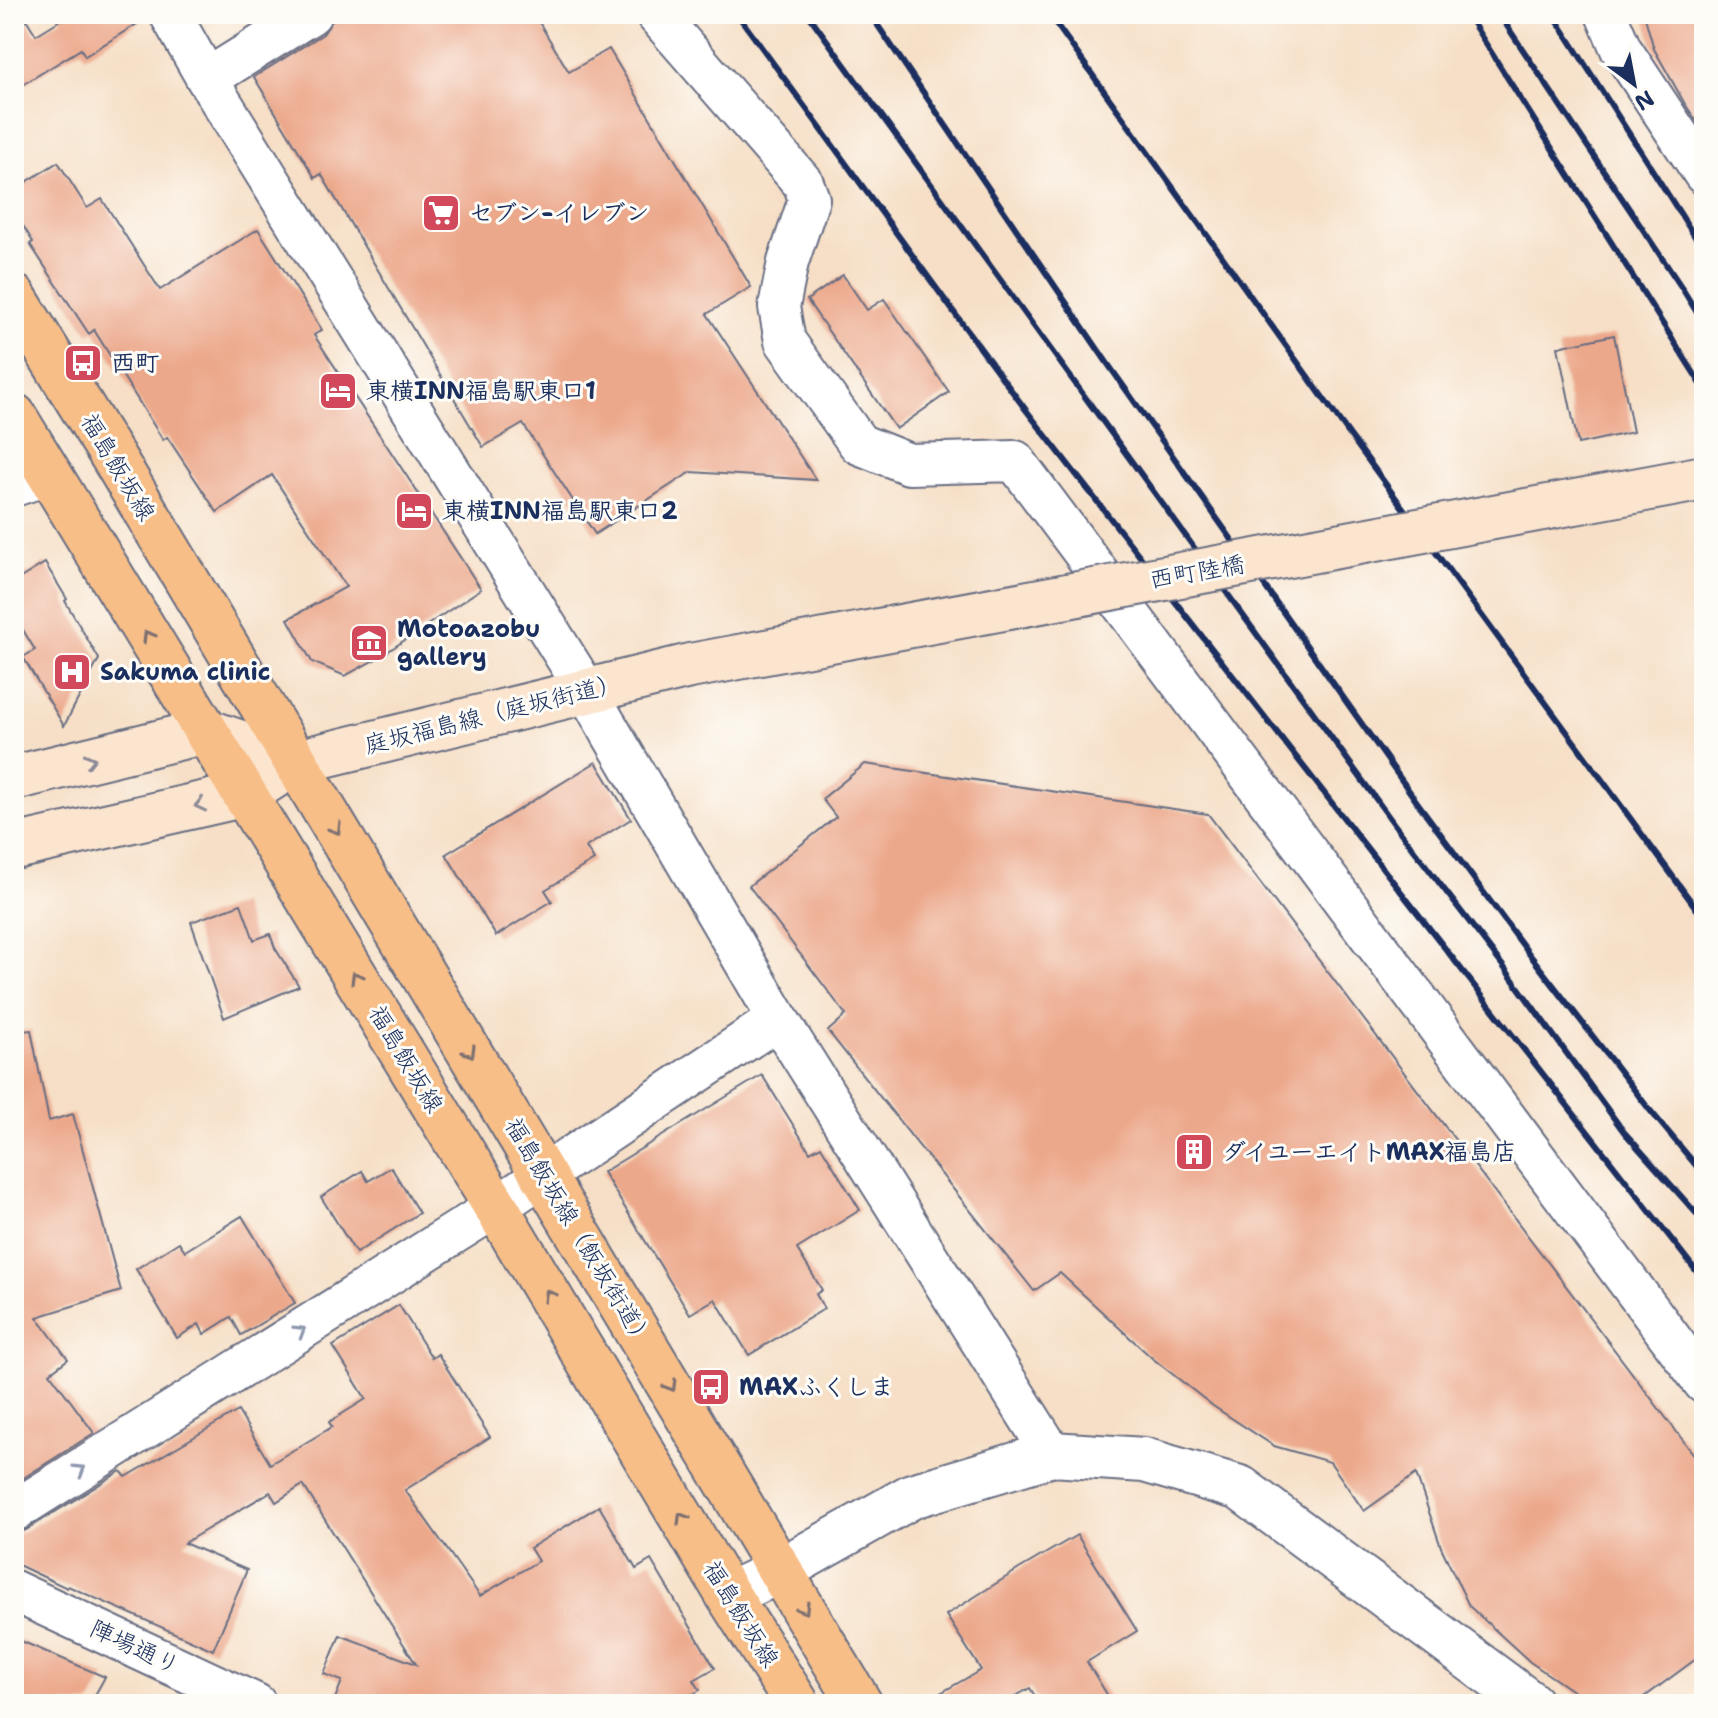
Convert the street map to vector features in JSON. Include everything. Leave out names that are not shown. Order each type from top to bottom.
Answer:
[{"type":"main road","name":"福島飯坂線","points":[[14,297],[296,762]]},
{"type":"main road","name":"福島飯坂線","points":[[14,416],[32,480],[206,731],[246,794],[728,1595],[797,1704]]},
{"type":"main road","name":"西町陸橋","points":[[690,666],[1704,478]]},
{"type":"main road","name":"庭坂福島線（庭坂街道）","points":[[14,847],[246,794],[296,762],[690,666]]},
{"type":"main road","points":[[14,778],[206,731],[296,762]]},
{"type":"main road","name":"福島飯坂線（飯坂街道）","points":[[296,762],[860,1704]]},
{"type":"street","points":[[170,14],[207,79],[586,690],[778,1019],[1052,1454]]},
{"type":"street","points":[[207,79],[311,14]]},
{"type":"street","points":[[656,14],[803,183],[809,199],[788,262],[779,307],[785,341],[859,444],[909,464],[1015,461],[1704,1383]]},
{"type":"street","points":[[1606,14],[1621,49],[1704,174]]},
{"type":"street","points":[[14,1511],[496,1207],[778,1019]]},
{"type":"street","points":[[728,1595],[781,1570],[912,1496],[1052,1454],[1144,1460],[1240,1488],[1531,1704]]},
{"type":"street","name":"陣場通り","points":[[14,1591],[256,1704]]},
{"type":"building","points":[[14,14],[23,14],[36,35],[62,19],[59,14],[147,14],[148,17],[85,56],[81,49],[14,90]]},
{"type":"building","points":[[344,14],[534,14],[569,72],[609,49],[751,287],[707,314],[816,480],[691,472],[595,534],[523,424],[483,447],[321,174],[315,178],[254,77],[323,34],[332,21]]},
{"type":"building","points":[[1644,14],[1704,14],[1704,132],[1654,49]]},
{"type":"building","points":[[58,162],[87,208],[102,199],[160,290],[258,229],[322,330],[314,335],[481,589],[378,658],[345,676],[312,662],[288,619],[346,587],[272,475],[217,512],[167,437],[163,440],[94,330],[89,334],[30,244],[33,242],[14,211],[14,190]]},
{"type":"building","points":[[843,275],[867,310],[884,299],[949,392],[896,429],[807,300]]},
{"type":"building","points":[[1614,335],[1633,432],[1578,444],[1558,347]]},
{"type":"building","points":[[45,563],[99,659],[64,726],[23,657],[35,650],[14,615],[14,582]]},
{"type":"building","points":[[596,762],[631,819],[586,847],[594,860],[545,890],[552,901],[496,936],[446,854]]},
{"type":"building","name":"ダイユーエイトMAX福島店","points":[[865,764],[1208,814],[1704,1468],[1704,1653],[1635,1704],[1592,1704],[1530,1662],[1469,1606],[1441,1547],[1416,1474],[1364,1511],[1330,1462],[1274,1446],[1213,1406],[1152,1358],[1060,1273],[1034,1291],[828,1031],[846,1015],[749,886],[836,817],[822,799]]},
{"type":"building","points":[[241,904],[254,940],[270,934],[275,948],[299,986],[224,1018],[191,922]]},
{"type":"building","points":[[31,1030],[49,1121],[73,1114],[121,1291],[37,1317],[68,1359],[50,1373],[94,1433],[14,1484],[14,1032]]},
{"type":"building","points":[[762,1075],[810,1152],[821,1146],[860,1210],[797,1249],[822,1290],[816,1294],[824,1309],[749,1355],[715,1299],[690,1314],[603,1172]]},
{"type":"building","points":[[391,1167],[419,1213],[356,1253],[321,1197],[362,1171],[368,1181]]},
{"type":"building","points":[[242,1216],[295,1303],[241,1335],[231,1317],[204,1334],[199,1324],[177,1338],[136,1269],[179,1242],[185,1251]]},
{"type":"building","points":[[399,1305],[432,1358],[438,1354],[490,1437],[405,1490],[480,1596],[538,1561],[530,1548],[599,1506],[636,1569],[651,1560],[715,1668],[694,1680],[700,1690],[676,1704],[333,1704],[342,1681],[324,1674],[340,1635],[416,1664],[303,1485],[276,1502],[270,1492],[184,1543],[247,1570],[213,1650],[14,1563],[14,1534],[26,1530],[121,1471],[126,1477],[238,1411],[270,1464],[332,1427],[329,1422],[366,1399],[333,1346]]},
{"type":"building","points":[[1077,1535],[1137,1631],[1087,1662],[1113,1704],[1040,1704],[1030,1688],[1002,1704],[921,1704],[981,1670],[946,1615]]},
{"type":"building","points":[[14,1638],[105,1677],[90,1704],[14,1704]]},
{"type":"railway","points":[[737,14],[1026,410],[1704,1281]]},
{"type":"railway","points":[[808,14],[1394,824],[1624,1132],[1704,1222]]},
{"type":"railway","points":[[870,14],[1110,367],[1417,802],[1527,951],[1704,1175]]},
{"type":"railway","points":[[1049,14],[1349,434],[1704,919]]},
{"type":"railway","points":[[1467,14],[1704,389]]},
{"type":"railway","points":[[1499,14],[1704,324]]},
{"type":"railway","points":[[1553,14],[1704,251]]},
{"type":"place","name":"セブン-イレブン","points":[[441,213]]},
{"type":"place","name":"西町","points":[[83,363]]},
{"type":"place","name":"東横INN福島駅東口1","points":[[338,391]]},
{"type":"place","name":"東横INN福島駅東口2","points":[[414,511]]},
{"type":"place","name":"Motoazobu gallery","points":[[369,643]]},
{"type":"place","name":"Sakuma clinic","points":[[72,672]]},
{"type":"place","name":"ダイユーエイトMAX福島店","points":[[1194,1152]]},
{"type":"place","name":"MAXふくしま","points":[[711,1387]]}]
